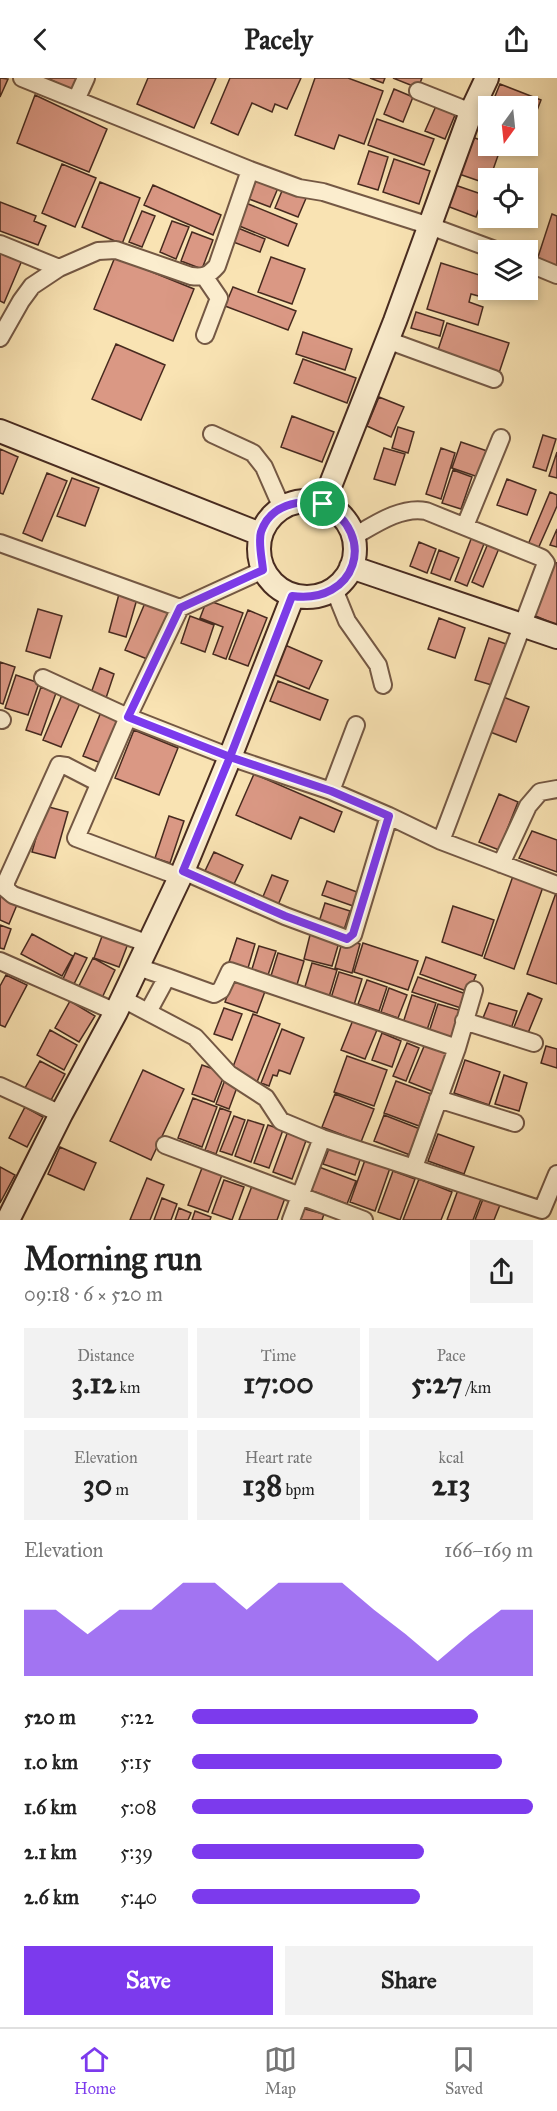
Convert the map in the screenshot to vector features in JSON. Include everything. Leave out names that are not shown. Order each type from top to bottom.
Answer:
[{"type":"street","points":[[22,78],[299,188],[323,192],[478,244]]},
{"type":"street","points":[[76,100],[86,78]]},
{"type":"street","points":[[323,504],[387,340],[471,112],[487,78]]},
{"type":"street","points":[[418,91],[471,112]]},
{"type":"street","points":[[0,338],[32,286],[59,268],[98,251],[116,250],[191,276],[209,275],[217,266],[250,170]]},
{"type":"street","points":[[0,244],[59,268]]},
{"type":"street","points":[[538,267],[557,275]]},
{"type":"street","points":[[204,276],[219,298],[205,335]]},
{"type":"street","points":[[387,340],[494,379]]},
{"type":"street","points":[[0,431],[260,534]]},
{"type":"street","points":[[212,434],[254,453],[264,467],[282,508]]},
{"type":"street","points":[[465,526],[501,438]]},
{"type":"street","points":[[308,501],[323,504],[336,511],[347,523],[353,537],[355,552],[351,567],[334,589],[307,598],[292,596],[279,589],[268,578],[263,570],[260,534],[268,520],[282,508],[292,503],[308,501]]},
{"type":"street","points":[[353,537],[383,520],[415,509],[465,526],[542,558],[546,563],[441,841]]},
{"type":"street","points":[[0,543],[180,608]]},
{"type":"street","points":[[351,567],[522,623],[557,637]]},
{"type":"street","points":[[263,570],[180,608],[128,717],[76,838],[182,874],[347,939],[353,934],[389,816]]},
{"type":"street","points":[[334,589],[347,621],[378,665],[383,685]]},
{"type":"street","points":[[6,1218],[119,1006],[182,874],[292,596]]},
{"type":"street","points":[[43,678],[128,717],[230,757],[331,791],[441,841],[557,885]]},
{"type":"street","points":[[331,791],[356,725]]},
{"type":"street","points":[[99,783],[66,766],[59,765],[6,882],[6,889],[13,895],[148,944]]},
{"type":"street","points":[[501,864],[528,806],[540,792],[557,789]]},
{"type":"street","points":[[0,961],[119,1006],[148,1012],[195,1037],[229,1074],[266,1098],[280,1121],[322,1138],[542,1210],[557,1174]]},
{"type":"street","points":[[138,967],[214,994],[221,990],[230,971],[456,1048]]},
{"type":"street","points":[[148,1012],[167,977]]},
{"type":"street","points":[[414,1167],[474,990]]},
{"type":"street","points":[[464,1021],[534,1043]]},
{"type":"street","points":[[0,1086],[61,1114]]},
{"type":"street","points":[[438,1099],[515,1123]]},
{"type":"street","points":[[291,1220],[322,1138]]},
{"type":"street","points":[[165,1145],[364,1220]]},
{"type":"building","points":[[0,78],[8,79],[0,97]]},
{"type":"building","points":[[47,78],[80,78],[74,91]]},
{"type":"building","points":[[148,78],[216,78],[194,128],[137,104]]},
{"type":"building","points":[[230,78],[301,78],[287,109],[275,104],[272,112],[252,103],[238,135],[211,123]]},
{"type":"building","points":[[315,78],[348,78],[383,91],[364,144],[339,135],[334,149],[295,135]]},
{"type":"building","points":[[370,78],[385,78],[383,83]]},
{"type":"building","points":[[393,78],[422,78],[418,88]]},
{"type":"building","points":[[500,84],[531,96],[495,96]]},
{"type":"building","points":[[394,89],[413,97],[403,122],[384,114]]},
{"type":"building","points":[[35,95],[107,129],[89,172],[17,143]]},
{"type":"building","points":[[436,106],[455,115],[445,139],[425,131]]},
{"type":"building","points":[[377,119],[434,139],[424,165],[368,145]]},
{"type":"building","points":[[472,137],[478,139],[478,156],[498,156],[494,168],[478,168],[478,181],[459,174]]},
{"type":"building","points":[[369,151],[388,157],[378,190],[358,184]]},
{"type":"building","points":[[394,159],[430,171],[419,204],[383,192]]},
{"type":"building","points":[[62,164],[96,178],[75,227],[42,213]]},
{"type":"building","points":[[256,180],[278,188],[270,207],[249,199]]},
{"type":"building","points":[[100,182],[140,198],[122,244],[82,227]]},
{"type":"building","points":[[153,185],[221,215],[213,235],[144,205]]},
{"type":"building","points":[[455,185],[478,193],[476,217],[447,206]]},
{"type":"building","points":[[284,186],[307,196],[298,217],[275,208]]},
{"type":"building","points":[[0,202],[36,216],[34,221],[46,226],[38,245],[0,231]]},
{"type":"building","points":[[246,203],[297,224],[288,246],[237,225]]},
{"type":"building","points":[[142,211],[155,216],[142,247],[129,242]]},
{"type":"building","points":[[552,214],[557,216],[557,266],[538,260]]},
{"type":"building","points":[[172,221],[189,227],[176,259],[160,252]]},
{"type":"building","points":[[233,226],[265,239],[260,252],[228,240]]},
{"type":"building","points":[[192,232],[213,240],[202,269],[181,261]]},
{"type":"building","points":[[0,249],[23,258],[4,303],[0,301]]},
{"type":"building","points":[[115,257],[194,289],[173,341],[94,309]]},
{"type":"building","points":[[271,257],[305,269],[292,304],[258,292]]},
{"type":"building","points":[[441,263],[478,275],[478,296],[471,294],[469,302],[483,307],[478,325],[427,309]]},
{"type":"building","points":[[233,287],[296,311],[288,330],[225,306]]},
{"type":"building","points":[[416,312],[444,321],[440,336],[411,328]]},
{"type":"building","points":[[447,323],[509,343],[498,376],[436,356]]},
{"type":"building","points":[[303,332],[352,349],[345,370],[296,354]]},
{"type":"building","points":[[116,344],[165,365],[141,420],[92,399]]},
{"type":"building","points":[[303,359],[356,378],[347,403],[294,383]]},
{"type":"building","points":[[379,397],[404,407],[391,437],[367,426]]},
{"type":"building","points":[[292,416],[334,432],[322,462],[281,447]]},
{"type":"building","points":[[398,427],[414,432],[408,453],[392,448]]},
{"type":"building","points":[[543,435],[556,439],[546,471],[533,467]]},
{"type":"building","points":[[461,442],[493,453],[484,479],[452,468]]},
{"type":"building","points":[[384,448],[405,454],[395,485],[374,479]]},
{"type":"building","points":[[441,448],[455,453],[441,499],[426,494]]},
{"type":"building","points":[[0,449],[18,457],[3,494],[0,493]]},
{"type":"building","points":[[557,452],[557,478],[549,476]]},
{"type":"building","points":[[453,470],[472,477],[461,509],[442,503]]},
{"type":"building","points":[[47,473],[67,481],[42,541],[23,533]]},
{"type":"building","points":[[72,478],[99,488],[85,526],[57,516]]},
{"type":"building","points":[[507,479],[536,490],[527,515],[497,505]]},
{"type":"building","points":[[550,492],[557,495],[557,506],[537,551],[527,547]]},
{"type":"building","points":[[557,529],[557,547],[550,545]]},
{"type":"building","points":[[473,534],[486,539],[467,586],[455,581]]},
{"type":"building","points":[[489,541],[500,546],[483,587],[472,582]]},
{"type":"building","points":[[419,542],[436,549],[427,573],[410,566]]},
{"type":"building","points":[[439,550],[459,558],[450,580],[431,573]]},
{"type":"building","points":[[550,560],[557,563],[557,625],[531,614]]},
{"type":"building","points":[[119,594],[137,599],[126,637],[109,632]]},
{"type":"building","points":[[207,600],[243,613],[226,659],[213,654],[223,627],[200,618]]},
{"type":"building","points":[[145,603],[172,614],[152,661],[125,650]]},
{"type":"building","points":[[38,609],[62,616],[50,658],[26,651]]},
{"type":"building","points":[[248,610],[267,618],[248,666],[229,659]]},
{"type":"building","points":[[190,616],[214,625],[205,652],[181,643]]},
{"type":"building","points":[[439,618],[465,628],[455,658],[428,649]]},
{"type":"building","points":[[489,638],[509,645],[495,686],[475,680]]},
{"type":"building","points":[[285,645],[322,661],[309,689],[273,674]]},
{"type":"building","points":[[0,662],[15,667],[3,704],[0,703]]},
{"type":"building","points":[[100,668],[114,674],[106,698],[91,693]]},
{"type":"building","points":[[16,675],[39,683],[28,715],[5,708]]},
{"type":"building","points":[[278,681],[328,700],[320,720],[270,701]]},
{"type":"building","points":[[41,687],[56,693],[41,735],[26,730]]},
{"type":"building","points":[[62,695],[80,703],[61,747],[43,740]]},
{"type":"building","points":[[498,695],[529,707],[516,742],[485,730]]},
{"type":"building","points":[[101,712],[119,720],[101,763],[83,756]]},
{"type":"building","points":[[134,730],[178,748],[159,795],[115,778]]},
{"type":"building","points":[[254,774],[342,812],[334,832],[300,817],[291,839],[236,815]]},
{"type":"building","points":[[499,794],[518,802],[499,850],[479,842]]},
{"type":"building","points":[[45,806],[68,812],[55,858],[32,852]]},
{"type":"building","points":[[169,816],[184,821],[170,863],[155,858]]},
{"type":"building","points":[[532,831],[557,840],[557,872],[519,858]]},
{"type":"building","points":[[214,852],[243,865],[234,884],[205,871]]},
{"type":"building","points":[[272,875],[288,881],[278,905],[262,899]]},
{"type":"building","points":[[513,876],[543,887],[514,969],[484,958]]},
{"type":"building","points":[[327,881],[357,892],[353,906],[322,895]]},
{"type":"building","points":[[557,890],[557,984],[527,974]]},
{"type":"building","points":[[0,893],[19,900],[9,924],[0,920]]},
{"type":"building","points":[[325,903],[350,911],[343,933],[318,925]]},
{"type":"building","points":[[453,906],[494,920],[482,956],[442,942]]},
{"type":"building","points":[[0,925],[11,929],[4,949],[0,948]]},
{"type":"building","points":[[104,931],[129,941],[119,967],[94,958]]},
{"type":"building","points":[[311,931],[340,939],[332,966],[304,959]]},
{"type":"building","points":[[32,934],[73,956],[62,976],[21,954]]},
{"type":"building","points":[[237,938],[255,944],[248,968],[229,962]]},
{"type":"building","points":[[343,939],[360,944],[352,973],[335,968]]},
{"type":"building","points":[[363,943],[418,961],[408,990],[354,972]]},
{"type":"building","points":[[259,946],[276,951],[268,975],[252,969]]},
{"type":"building","points":[[75,953],[87,958],[74,984],[63,979]]},
{"type":"building","points":[[278,953],[304,961],[296,988],[270,979]]},
{"type":"building","points":[[426,957],[476,975],[469,992],[420,974]]},
{"type":"building","points":[[93,958],[115,970],[101,1000],[78,988]]},
{"type":"building","points":[[312,963],[337,970],[329,997],[304,990]]},
{"type":"building","points":[[339,972],[362,979],[354,1005],[331,998]]},
{"type":"building","points":[[6,975],[27,985],[5,1027],[0,1025],[0,986]]},
{"type":"building","points":[[235,975],[267,986],[257,1013],[225,1002]]},
{"type":"building","points":[[418,977],[466,994],[461,1008],[412,992]]},
{"type":"building","points":[[367,980],[387,987],[379,1011],[358,1004]]},
{"type":"building","points":[[389,988],[407,995],[398,1018],[381,1012]]},
{"type":"building","points":[[528,993],[542,999],[528,1033],[514,1027]]},
{"type":"building","points":[[412,995],[436,1003],[427,1030],[403,1023]]},
{"type":"building","points":[[70,1001],[95,1016],[79,1042],[55,1028]]},
{"type":"building","points":[[489,1003],[517,1011],[511,1029],[483,1018]]},
{"type":"building","points":[[438,1004],[462,1011],[452,1042],[428,1035]]},
{"type":"building","points":[[224,1008],[242,1014],[232,1040],[214,1034]]},
{"type":"building","points":[[253,1014],[280,1024],[257,1082],[231,1072]]},
{"type":"building","points":[[353,1020],[377,1030],[365,1059],[341,1050]]},
{"type":"building","points":[[282,1029],[304,1038],[290,1074],[279,1070],[277,1076],[273,1075],[269,1086],[261,1083]]},
{"type":"building","points":[[50,1030],[77,1045],[64,1070],[37,1055]]},
{"type":"building","points":[[382,1033],[401,1041],[392,1067],[372,1060]]},
{"type":"building","points":[[407,1043],[419,1048],[406,1081],[393,1076]]},
{"type":"building","points":[[425,1044],[449,1054],[434,1092],[409,1082]]},
{"type":"building","points":[[546,1046],[557,1049],[557,1068],[541,1063]]},
{"type":"building","points":[[347,1056],[387,1070],[374,1106],[334,1092]]},
{"type":"building","points":[[465,1060],[500,1072],[489,1105],[454,1093]]},
{"type":"building","points":[[40,1061],[65,1074],[50,1102],[25,1088]]},
{"type":"building","points":[[202,1065],[225,1073],[214,1102],[192,1094]]},
{"type":"building","points":[[143,1070],[184,1089],[151,1160],[110,1141]]},
{"type":"building","points":[[504,1075],[527,1083],[519,1111],[495,1104]]},
{"type":"building","points":[[226,1077],[239,1082],[229,1109],[216,1104]]},
{"type":"building","points":[[396,1081],[431,1094],[419,1126],[384,1113]]},
{"type":"building","points":[[335,1094],[374,1109],[361,1142],[322,1127]]},
{"type":"building","points":[[193,1098],[217,1107],[202,1147],[178,1138]]},
{"type":"building","points":[[25,1107],[43,1117],[27,1147],[9,1138]]},
{"type":"building","points":[[220,1108],[231,1112],[216,1154],[205,1150]]},
{"type":"building","points":[[384,1115],[420,1129],[410,1155],[374,1141]]},
{"type":"building","points":[[234,1116],[245,1120],[232,1155],[220,1151]]},
{"type":"building","points":[[248,1120],[264,1125],[251,1162],[235,1156]]},
{"type":"building","points":[[268,1125],[283,1130],[269,1168],[254,1163]]},
{"type":"building","points":[[288,1131],[307,1138],[292,1179],[273,1172]]},
{"type":"building","points":[[438,1134],[474,1147],[464,1174],[428,1161]]},
{"type":"building","points":[[330,1146],[361,1157],[355,1175],[323,1164]]},
{"type":"building","points":[[60,1147],[96,1163],[84,1190],[48,1174]]},
{"type":"building","points":[[365,1160],[390,1168],[375,1211],[350,1202]]},
{"type":"building","points":[[0,1167],[15,1175],[0,1203]]},
{"type":"building","points":[[319,1167],[356,1181],[347,1204],[310,1190]]},
{"type":"building","points":[[202,1168],[222,1175],[208,1212],[188,1205]]},
{"type":"building","points":[[393,1171],[415,1179],[400,1220],[378,1212]]},
{"type":"building","points":[[147,1178],[164,1185],[150,1220],[130,1220]]},
{"type":"building","points":[[419,1179],[452,1192],[441,1220],[403,1220]]},
{"type":"building","points":[[224,1180],[244,1187],[232,1220],[212,1213]]},
{"type":"building","points":[[252,1186],[285,1198],[277,1220],[239,1220]]},
{"type":"building","points":[[458,1190],[481,1199],[473,1220],[447,1220]]},
{"type":"building","points":[[162,1198],[177,1204],[171,1220],[154,1220]]},
{"type":"building","points":[[483,1199],[500,1205],[494,1220],[475,1220]]},
{"type":"building","points":[[179,1208],[191,1213],[188,1220],[175,1220]]},
{"type":"building","points":[[301,1208],[324,1214],[322,1220],[298,1220]]},
{"type":"building","points":[[195,1211],[211,1217],[210,1220],[192,1220]]},
{"type":"route","points":[[323,504],[308,501],[292,503],[278,510],[268,520],[260,534],[263,570],[180,608],[128,717],[230,757],[183,871],[285,916],[347,939],[353,934],[389,816],[331,791],[230,757],[292,596],[307,598],[334,589],[351,567],[355,552],[353,537],[347,523],[336,511],[323,504]]}]
